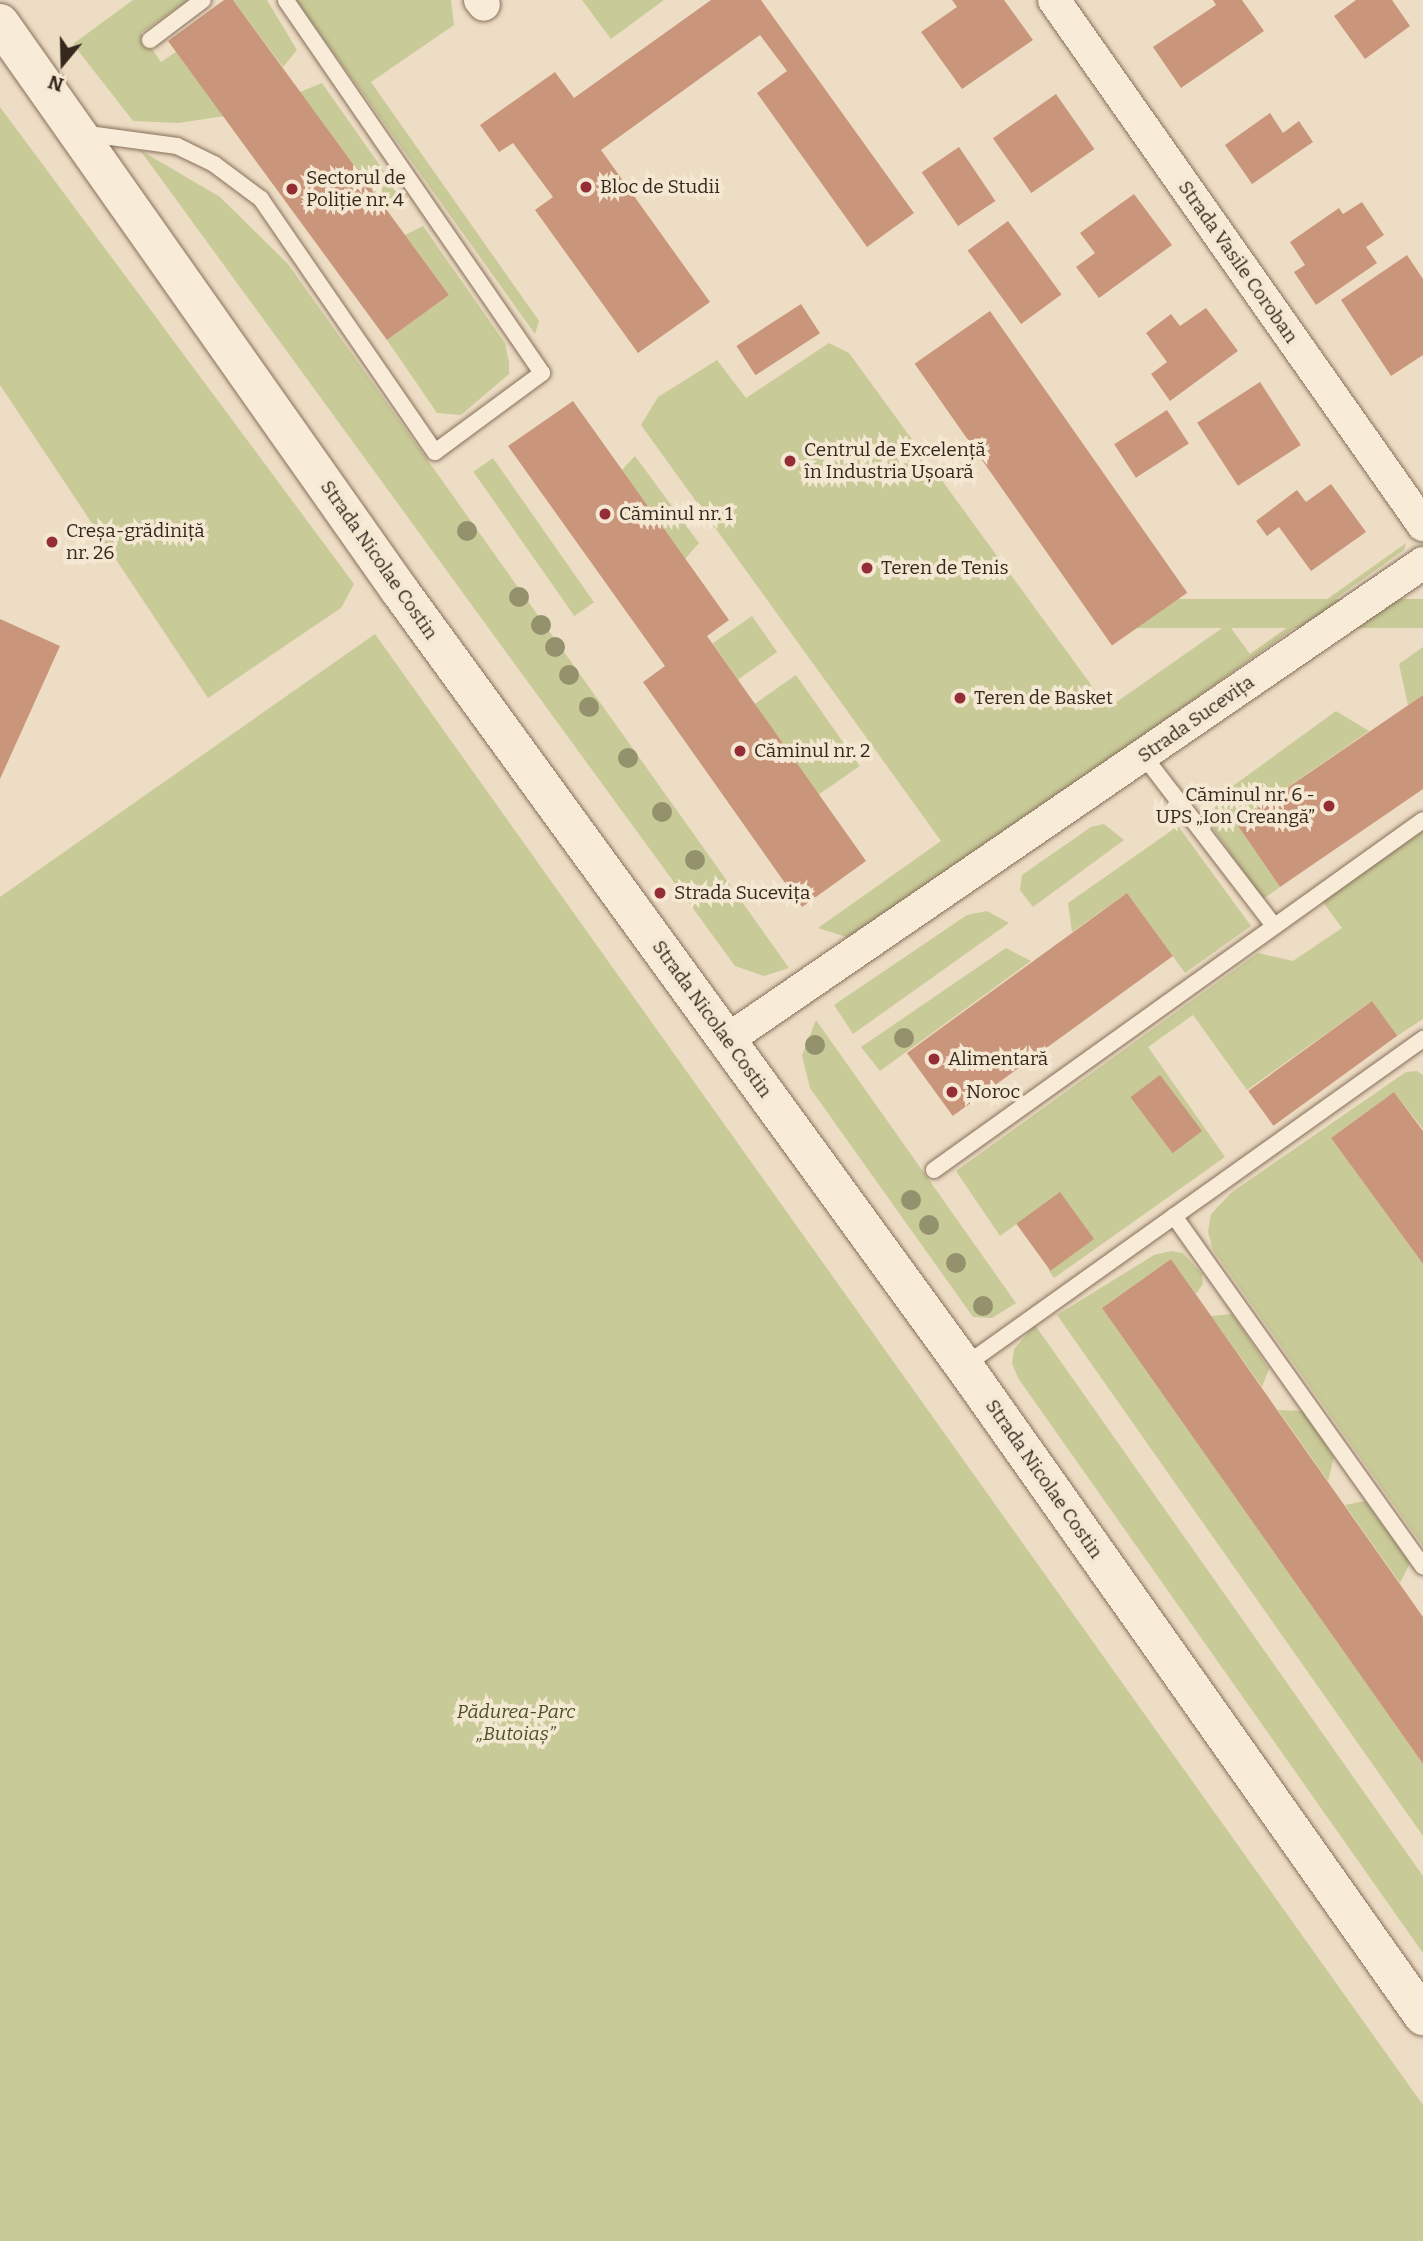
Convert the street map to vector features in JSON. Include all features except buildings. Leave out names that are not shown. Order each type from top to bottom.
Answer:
[{"type":"main road","name":"Strada Nicolae Costin","points":[[0,23],[400,591],[964,1366],[1423,2016]]},
{"type":"street","name":"Strada Vasile Coroban","points":[[1054,0],[1423,525]]},
{"type":"street","name":"Strada Sucevița","points":[[727,1041],[1423,563]]},
{"type":"lane","points":[[150,40],[203,0]]},
{"type":"lane","points":[[78,133],[177,146],[214,164],[261,199],[435,452],[542,373],[286,0]]},
{"type":"lane","points":[[1143,755],[1274,926]]},
{"type":"lane","points":[[934,1170],[1423,821]]},
{"type":"lane","points":[[964,1366],[1421,1043]]},
{"type":"lane","points":[[1174,1216],[1423,1567]]},
{"type":"green space","points":[[133,0],[188,0],[141,33],[161,62],[176,52],[224,116],[179,123],[133,121],[73,44]]},
{"type":"green space","points":[[233,0],[267,0],[297,50],[283,67]]},
{"type":"green space","points":[[296,0],[451,0],[454,25],[371,82],[539,321],[535,334]]},
{"type":"green space","points":[[582,0],[664,0],[611,39]]},
{"type":"green space","points":[[322,83],[402,197],[387,210],[300,92]]},
{"type":"green space","points":[[0,107],[354,584],[341,608],[208,698],[0,385]]},
{"type":"green space","points":[[140,150],[220,197],[288,264],[789,968],[764,976],[735,966]]},
{"type":"green space","points":[[423,226],[505,343],[509,362],[509,374],[461,415],[437,413],[387,340],[449,295],[405,235]]},
{"type":"green space","points":[[829,343],[849,353],[1108,708],[1228,624],[1250,654],[1406,543],[1404,550],[856,940],[818,928],[941,841],[641,425],[658,397],[717,360],[746,398]]},
{"type":"green space","points":[[635,456],[699,543],[685,559],[622,470]]},
{"type":"green space","points":[[493,458],[594,602],[574,616],[473,472]]},
{"type":"green space","points":[[1117,599],[1423,599],[1423,628],[1117,628]]},
{"type":"green space","points":[[752,616],[777,652],[738,680],[713,644]]},
{"type":"green space","name":"Pădurea-Parc „Butoiaș”","points":[[375,634],[1423,2105],[1423,2241],[0,2241],[0,897]]},
{"type":"green space","points":[[1423,647],[1423,695],[1408,705],[1399,664]]},
{"type":"green space","points":[[796,675],[860,766],[818,795],[754,704]]},
{"type":"green space","points":[[1336,711],[1369,731],[1236,823],[1280,887],[1263,899],[1200,810]]},
{"type":"green space","points":[[1104,824],[1124,840],[1033,907],[1020,890],[1022,875],[1091,827]]},
{"type":"green space","points":[[1178,826],[1251,926],[1185,973],[1127,893],[1072,932],[1068,903]]},
{"type":"green space","points":[[1423,831],[1423,1019],[1397,1036],[1372,1001],[1247,1090],[1193,1015],[1148,1047],[1225,1157],[1054,1278],[1049,1271],[1060,1193],[1000,1236],[956,1171],[1258,953],[1293,961],[1342,928],[1322,901]]},
{"type":"green space","points":[[987,911],[1009,923],[853,1034],[834,1005],[967,915]]},
{"type":"green space","points":[[1006,948],[1031,961],[880,1071],[861,1047]]},
{"type":"green space","points":[[816,1020],[1016,1303],[992,1318],[973,1317],[810,1088],[802,1056]]},
{"type":"green space","points":[[1417,1071],[1423,1075],[1423,1129],[1394,1092],[1331,1138],[1423,1264],[1423,1546],[1213,1250],[1208,1232],[1211,1214],[1232,1192],[1406,1072]]},
{"type":"green space","points":[[1171,1251],[1183,1253],[1202,1274],[1203,1284],[1196,1294],[1171,1259],[1102,1308],[1423,1764],[1423,1836],[1057,1315],[1154,1255]]},
{"type":"green space","points":[[1232,1314],[1269,1369],[1262,1387],[1211,1316]]},
{"type":"green space","points":[[1035,1325],[1423,1876],[1423,1953],[1018,1378],[1012,1363],[1014,1349]]},
{"type":"green space","points":[[1278,1410],[1303,1411],[1334,1457],[1328,1481]]},
{"type":"green space","points":[[1365,1501],[1410,1563],[1400,1583],[1345,1505]]},
{"type":"place","name":"Bloc de Studii","points":[[586,187]]},
{"type":"place","name":"Sectorul de Poliție nr. 4","points":[[292,189]]},
{"type":"place","name":"Centrul de Excelență în Industria Ușoară","points":[[790,461]]},
{"type":"place","name":"Căminul nr. 1","points":[[605,514]]},
{"type":"place","name":"Creșa-grădiniță nr. 26","points":[[52,542]]},
{"type":"place","name":"Teren de Tenis","points":[[867,568]]},
{"type":"place","name":"Teren de Basket","points":[[960,698]]},
{"type":"place","name":"Căminul nr. 2","points":[[740,751]]},
{"type":"place","name":"Căminul nr. 6 - UPS „Ion Creangă”","points":[[1329,806]]},
{"type":"place","name":"Strada Sucevița","points":[[660,893]]},
{"type":"place","name":"Alimentară","points":[[934,1059]]},
{"type":"place","name":"Noroc","points":[[952,1092]]}]
